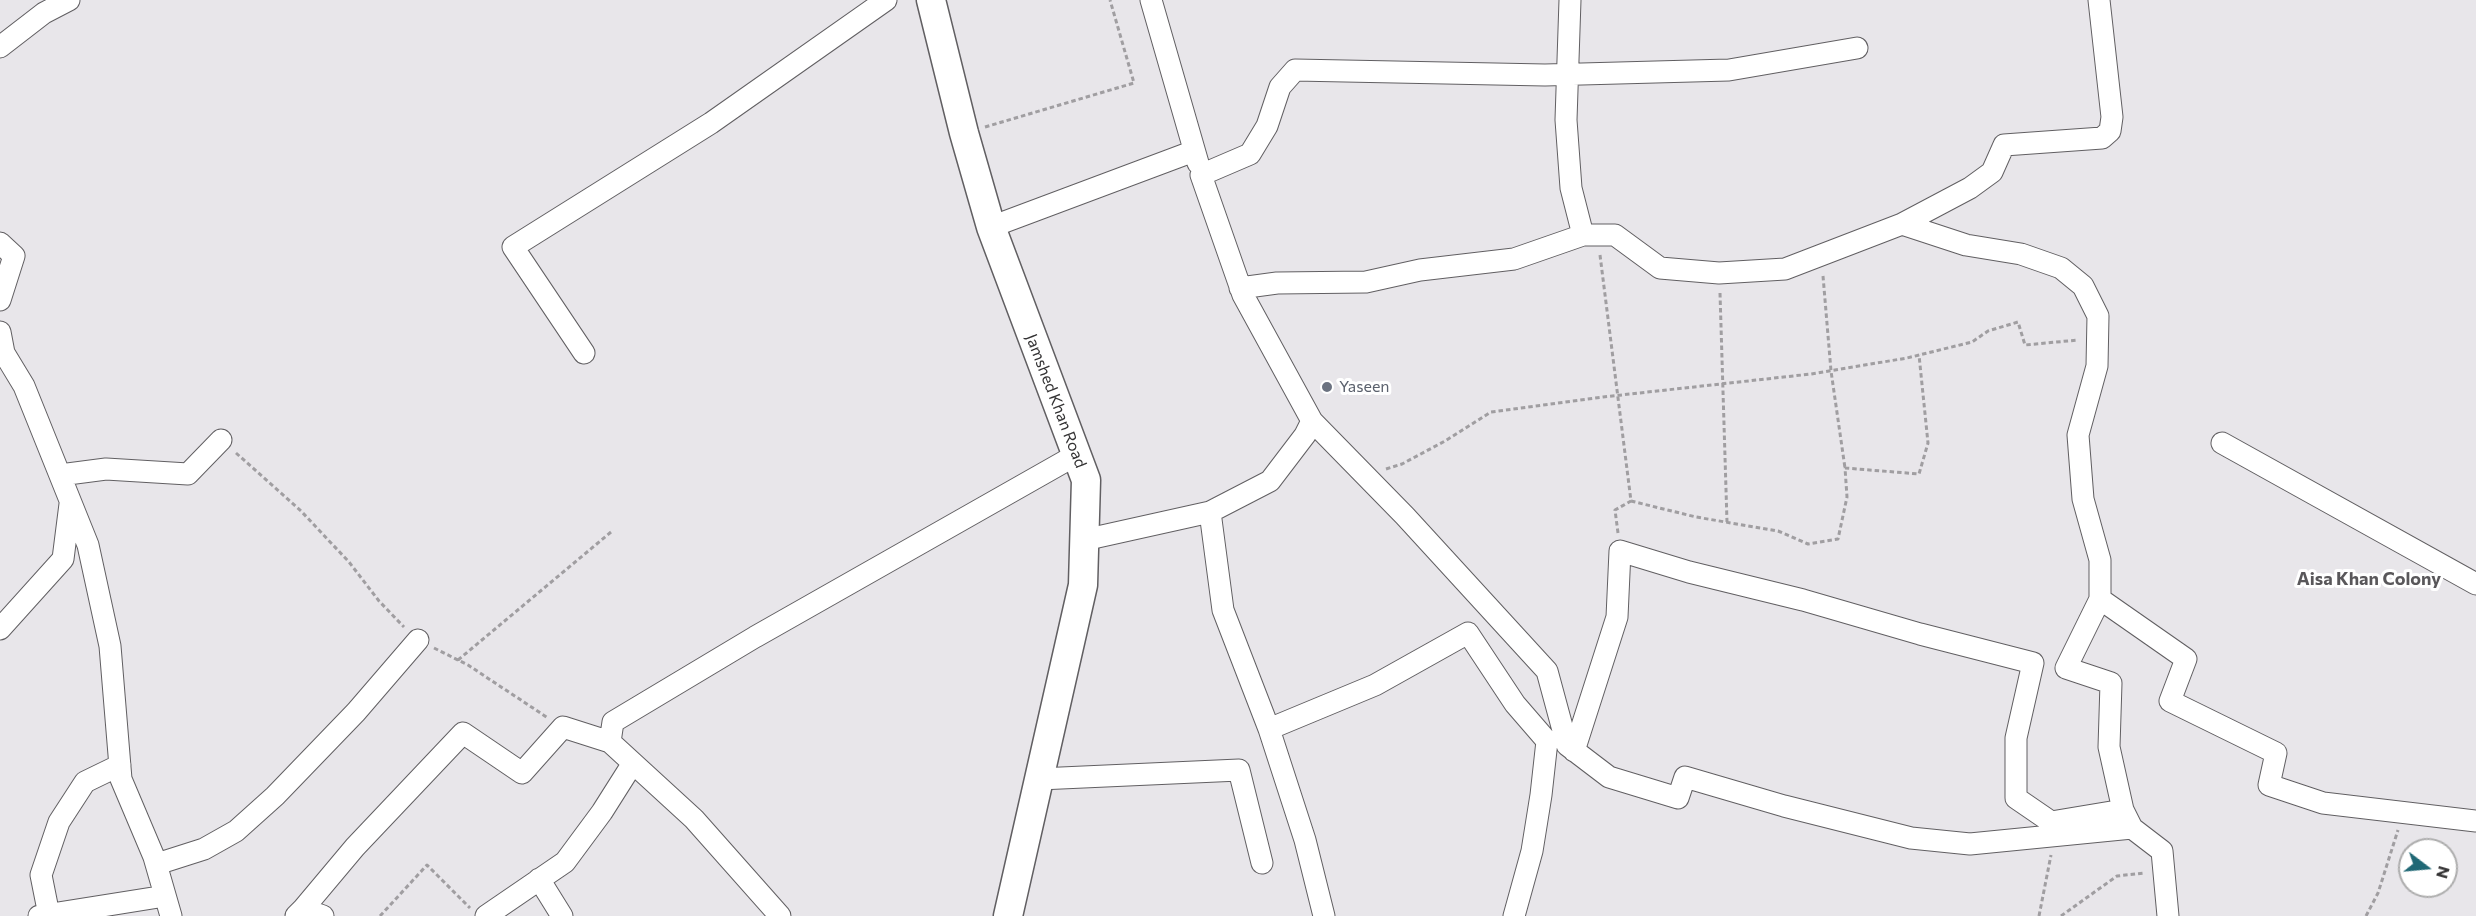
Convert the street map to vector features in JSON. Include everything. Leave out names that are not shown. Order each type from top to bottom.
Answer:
[{"type":"street","points":[[0,47],[44,13],[69,0]]},
{"type":"street","points":[[584,353],[513,247],[711,123],[886,0]]},
{"type":"street","name":"Jamshed Khan Road","points":[[931,0],[964,133],[991,227],[1086,480],[1083,585],[1008,916]]},
{"type":"street","points":[[1150,0],[1201,175],[1240,288],[1312,421],[1547,671],[1567,745],[1609,777],[1678,798],[1685,777],[1785,806],[1911,838],[1970,844],[2055,836],[2128,819]]},
{"type":"street","points":[[1570,0],[1566,120],[1571,188],[1590,235]]},
{"type":"street","points":[[1240,288],[1277,283],[1366,282],[1420,270],[1514,259],[1590,235],[1615,235],[1660,268],[1719,273],[1785,269],[1902,224],[1970,188],[1992,172],[2004,145],[2102,138],[2110,131],[2112,117],[2099,0]]},
{"type":"street","points":[[1201,175],[1250,154],[1267,126],[1280,87],[1295,70],[1471,74],[1729,70],[1857,48]]},
{"type":"street","points":[[991,227],[1194,151]]},
{"type":"street","points":[[1902,224],[1966,245],[2021,254],[2061,268],[2083,286],[2098,316],[2097,366],[2078,435],[2083,499],[2100,560],[2100,599],[2066,668],[2111,683],[2109,747],[2128,819],[2162,851],[2168,916]]},
{"type":"street","points":[[0,243],[14,256],[0,300]]},
{"type":"street","points":[[1,347],[24,386],[88,544],[110,646],[120,765],[121,779],[156,864],[168,906],[44,915],[41,875],[59,822],[85,782],[120,765]]},
{"type":"street","points":[[1084,540],[1210,512],[1269,481],[1305,435],[1312,421]]},
{"type":"street","points":[[60,476],[105,469],[188,474],[221,440]]},
{"type":"street","points":[[2222,443],[2476,584]]},
{"type":"street","points":[[610,742],[613,722],[755,637],[1076,454]]},
{"type":"street","points":[[0,629],[63,559],[70,500]]},
{"type":"street","points":[[1210,512],[1222,610],[1269,729],[1305,840],[1324,916]]},
{"type":"street","points":[[1574,750],[1617,617],[1620,551],[1689,572],[1803,600],[1920,634],[2033,663],[2016,738],[2016,798],[2051,822],[2128,819]]},
{"type":"street","points":[[2100,599],[2186,659],[2170,701],[2276,753],[2269,785],[2324,803],[2476,821]]},
{"type":"street","points":[[1269,729],[1375,685],[1468,633],[1515,704],[1547,741],[1542,795],[1532,851],[1514,916]]},
{"type":"street","points":[[156,864],[204,849],[236,831],[275,796],[348,720],[418,640]]},
{"type":"street","points":[[307,914],[356,847],[463,733],[522,773],[563,727],[610,742],[694,819],[780,916]]},
{"type":"street","points":[[486,916],[565,862],[602,812],[633,763]]},
{"type":"street","points":[[1039,779],[1239,770],[1262,863]]},
{"type":"street","points":[[539,879],[562,916]]},
{"type":"path","points":[[964,133],[1134,83],[1110,0]]},
{"type":"path","points":[[1590,235],[1619,395],[1631,501]]},
{"type":"path","points":[[1620,551],[1615,510],[1631,501],[1778,531],[1808,544],[1838,539],[1847,497],[1845,468],[1832,371],[1823,275],[1817,257]]},
{"type":"path","points":[[1719,273],[1727,522]]},
{"type":"path","points":[[1366,476],[1402,464],[1491,412],[1832,371],[1919,355],[1972,342],[1988,331],[2018,322],[2025,345],[2098,338]]},
{"type":"path","points":[[1845,468],[1919,474],[1928,443],[1919,355]]},
{"type":"path","points":[[221,440],[301,511],[349,562],[379,601],[418,640],[458,660],[563,727]]},
{"type":"path","points":[[458,660],[611,532]]},
{"type":"path","points":[[2366,916],[2378,893],[2404,812]]},
{"type":"path","points":[[2039,916],[2055,836]]},
{"type":"path","points":[[380,916],[427,866],[477,916]]},
{"type":"path","points":[[2061,916],[2117,876],[2164,871]]},
{"type":"place","name":"Yaseen","points":[[1327,387]]},
{"type":"district","name":"Aisa Khan Colony","points":[[2369,579]]}]
